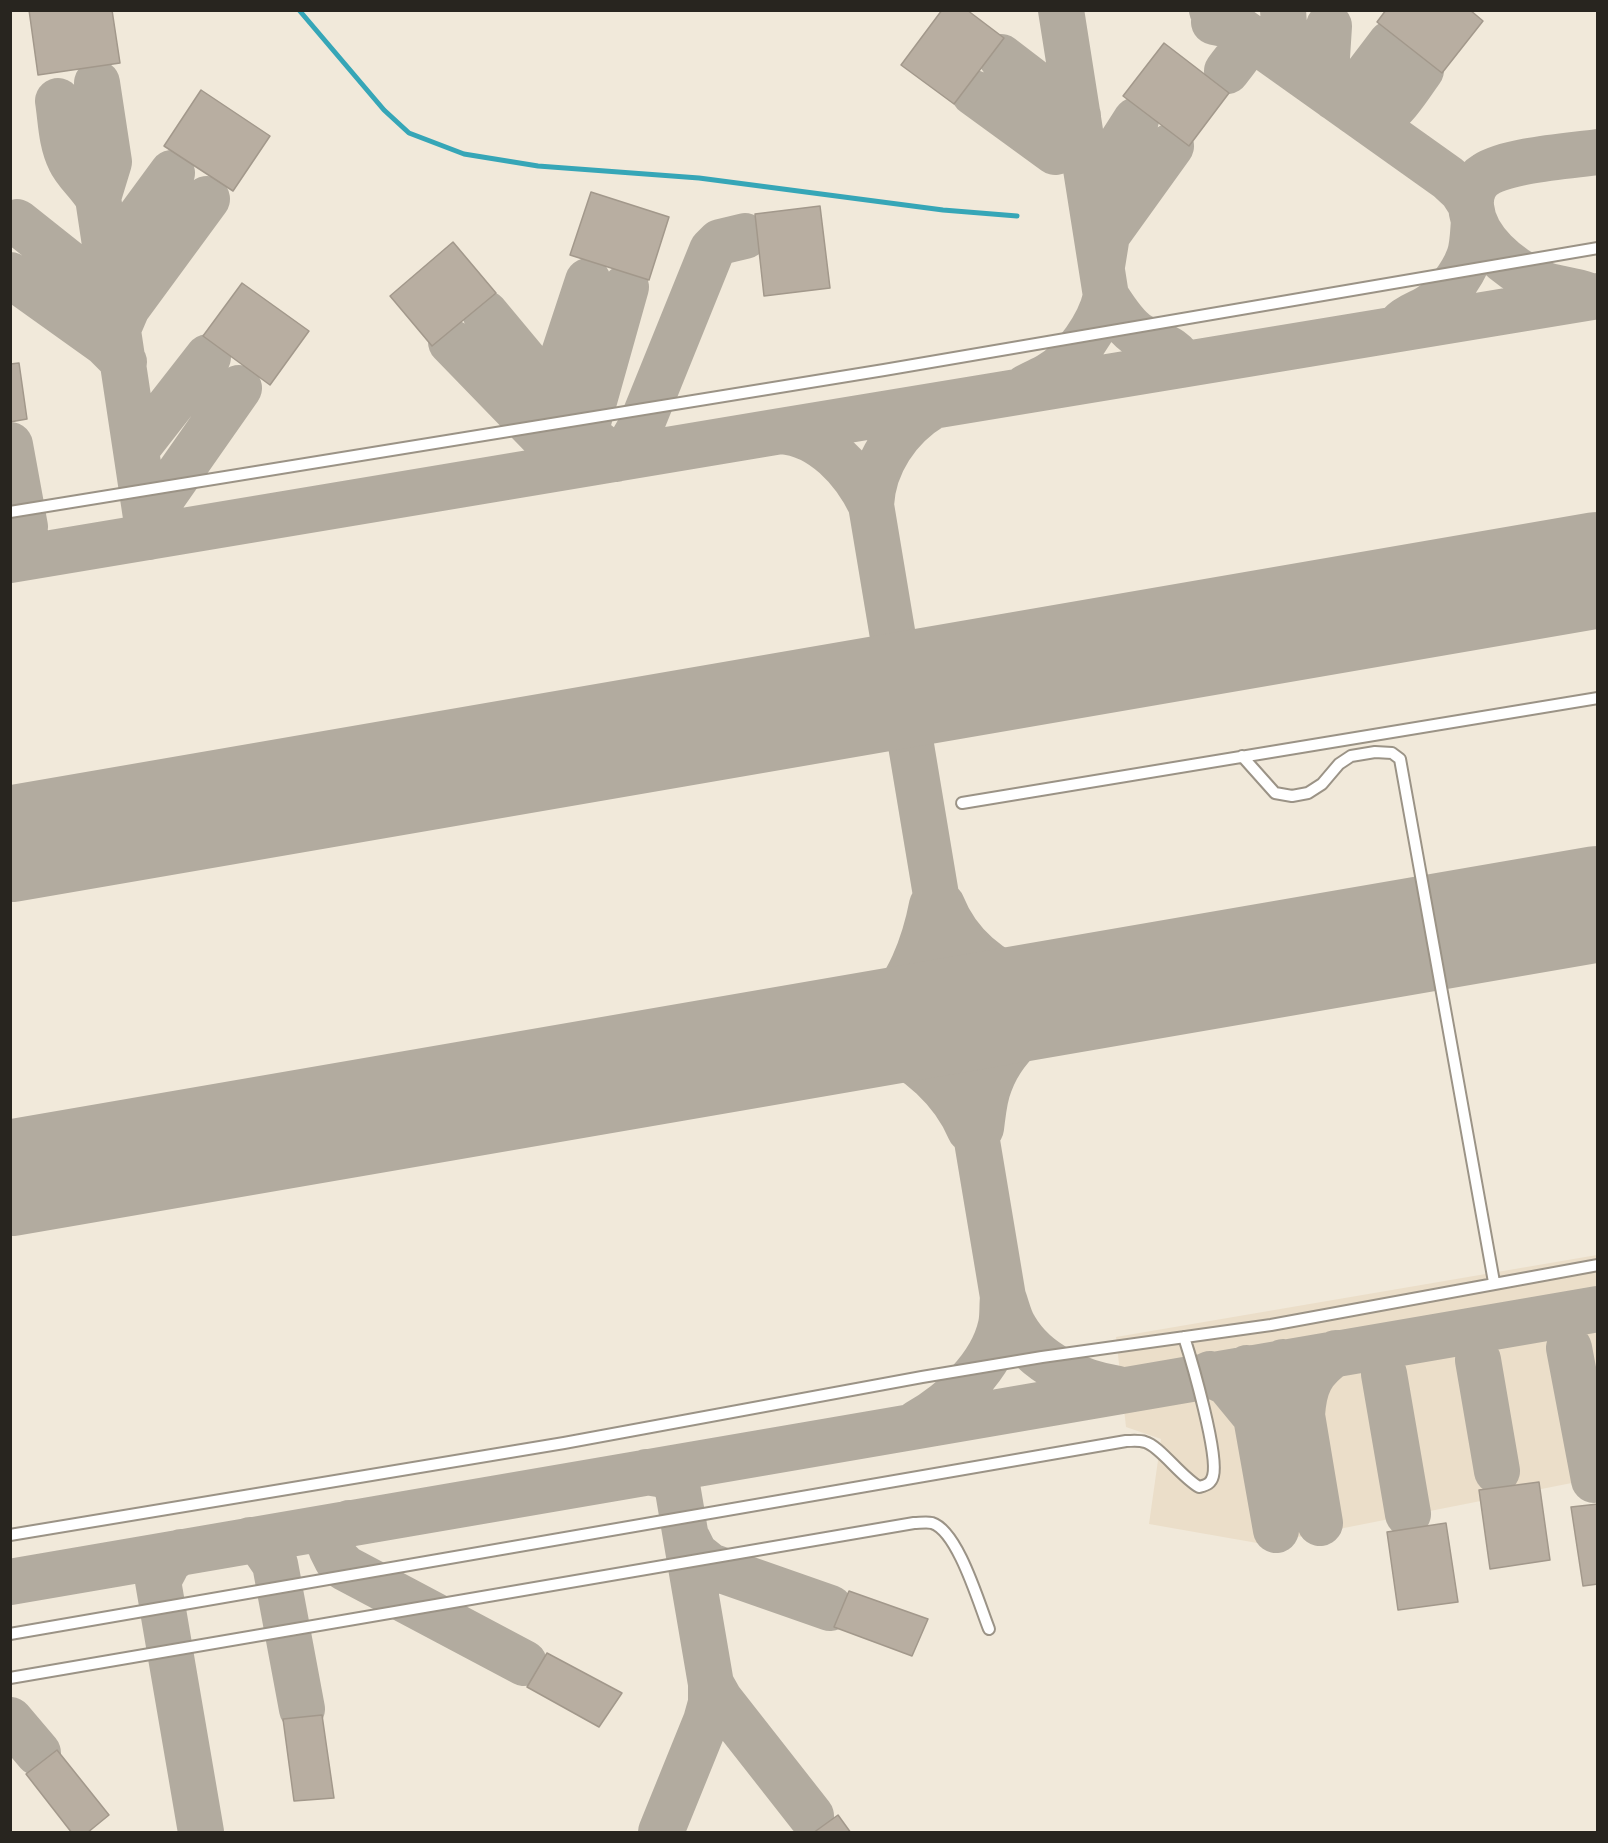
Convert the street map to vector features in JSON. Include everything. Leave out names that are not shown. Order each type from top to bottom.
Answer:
[{"type":"lane","points":[[10,512],[873,372],[1598,248]]},
{"type":"lane","points":[[962,802],[1598,698]]},
{"type":"lane","points":[[1242,756],[1275,793],[1292,796],[1308,793],[1322,784],[1340,764],[1351,756],[1375,752],[1392,753],[1400,759],[1494,1282]]},
{"type":"lane","points":[[10,1535],[541,1447],[1042,1357],[1270,1325],[1494,1282],[1598,1265]]},
{"type":"lane","points":[[10,1634],[1126,1442],[1144,1441],[1155,1446],[1188,1481],[1199,1486],[1208,1485],[1212,1479],[1213,1457],[1196,1376],[1184,1337]]},
{"type":"lane","points":[[10,1678],[914,1523],[933,1524],[947,1533],[958,1549],[989,1629]]},
{"type":"shaded area","points":[[1597,1255],[1597,1478],[1263,1544],[1149,1524],[1161,1439],[1126,1427],[1116,1337]]},
{"type":"building","points":[[29,10],[112,10],[120,63],[38,75]]},
{"type":"building","points":[[942,10],[967,10],[1004,38],[954,104],[901,65]]},
{"type":"building","points":[[1386,10],[1470,10],[1483,21],[1442,73],[1377,22]]},
{"type":"building","points":[[1164,43],[1229,93],[1189,146],[1123,96]]},
{"type":"building","points":[[201,90],[270,136],[233,191],[164,146]]},
{"type":"building","points":[[591,192],[669,217],[649,280],[570,255]]},
{"type":"building","points":[[820,206],[830,288],[764,296],[755,214]]},
{"type":"building","points":[[453,242],[496,293],[432,346],[390,296]]},
{"type":"building","points":[[242,283],[309,331],[270,385],[203,336]]},
{"type":"building","points":[[19,363],[27,419],[10,422],[10,364]]},
{"type":"building","points":[[1539,1482],[1550,1560],[1490,1569],[1479,1490]]},
{"type":"building","points":[[1598,1504],[1598,1584],[1583,1586],[1571,1507]]},
{"type":"building","points":[[1446,1523],[1458,1602],[1398,1610],[1387,1532]]},
{"type":"building","points":[[849,1591],[928,1619],[912,1656],[834,1627]]},
{"type":"building","points":[[547,1653],[622,1693],[599,1727],[527,1687]]},
{"type":"building","points":[[322,1715],[334,1798],[294,1801],[283,1719]]},
{"type":"building","points":[[57,1750],[109,1815],[87,1833],[72,1833],[26,1774]]},
{"type":"building","points":[[838,1815],[851,1833],[813,1833]]},
{"type":"waterway","points":[[299,10],[384,110],[409,133],[464,154],[538,166],[699,178],[943,210],[1017,216]]},
{"type":"taxiway","points":[[1025,388],[1047,377],[1077,351],[1098,318],[1106,296],[1061,10]]},
{"type":"taxiway","points":[[1212,10],[1448,178],[1462,191],[1471,205]]},
{"type":"taxiway","points":[[1283,10],[1286,55],[1295,69]]},
{"type":"taxiway","points":[[1214,22],[1234,26],[1241,40],[1242,50],[1227,71]]},
{"type":"taxiway","points":[[1329,26],[1326,73],[1334,97],[1347,97],[1353,93],[1391,43]]},
{"type":"taxiway","points":[[1001,57],[1078,116],[1075,125],[1065,135],[1053,138],[1029,133]]},
{"type":"taxiway","points":[[1352,97],[1355,112],[1379,117],[1396,104],[1421,70]]},
{"type":"taxiway","points":[[97,83],[109,162],[98,198],[149,537]]},
{"type":"taxiway","points":[[974,93],[1055,152]]},
{"type":"taxiway","points":[[58,101],[67,153],[98,198]]},
{"type":"taxiway","points":[[1090,192],[1136,120]]},
{"type":"taxiway","points":[[1102,266],[1107,235],[1171,146]]},
{"type":"taxiway","points":[[1587,295],[1538,282],[1505,261],[1486,242],[1479,231],[1471,201],[1472,192],[1478,181],[1495,170],[1539,159],[1598,152]]},
{"type":"taxiway","points":[[108,268],[114,252],[172,173]]},
{"type":"taxiway","points":[[118,329],[127,308],[207,199]]},
{"type":"taxiway","points":[[1400,325],[1434,304],[1457,279],[1470,253],[1474,220]]},
{"type":"taxiway","points":[[17,222],[100,288],[114,303]]},
{"type":"taxiway","points":[[485,313],[585,433],[616,459],[632,442],[640,428],[712,250],[720,242],[745,236]]},
{"type":"taxiway","points":[[10,275],[105,343],[124,362]]},
{"type":"taxiway","points":[[563,406],[555,381],[588,281]]},
{"type":"taxiway","points":[[585,433],[626,287]]},
{"type":"taxiway","points":[[1106,296],[1130,328],[1140,336],[1170,350],[1182,365]]},
{"type":"taxiway","points":[[933,406],[909,425],[890,448],[877,475],[871,505],[856,479],[835,456],[810,439],[781,431],[1598,296]]},
{"type":"taxiway","points":[[451,342],[547,441],[547,458],[539,471]]},
{"type":"taxiway","points":[[137,448],[208,357]]},
{"type":"taxiway","points":[[146,511],[162,498],[239,388]]},
{"type":"taxiway","points":[[10,560],[781,431]]},
{"type":"taxiway","points":[[10,445],[25,527],[13,559],[10,558]]},
{"type":"taxiway","points":[[871,505],[1003,1297],[1013,1324],[1034,1352],[1073,1376],[1118,1389]]},
{"type":"taxiway","points":[[826,1037],[865,1023],[877,1015],[898,993],[920,950],[932,905]]},
{"type":"taxiway","points":[[942,905],[948,919],[966,944],[989,965],[1002,973],[1038,986],[1086,992]]},
{"type":"taxiway","points":[[981,1128],[988,1088],[1006,1053],[1029,1029],[1086,992]]},
{"type":"taxiway","points":[[826,1037],[870,1042],[891,1049],[920,1066],[944,1089],[970,1130]]},
{"type":"taxiway","points":[[917,1423],[957,1394],[980,1369],[989,1355],[1002,1322],[1003,1297]]},
{"type":"taxiway","points":[[10,1582],[1598,1309]]},
{"type":"taxiway","points":[[1569,1348],[1594,1480]]},
{"type":"taxiway","points":[[1247,1368],[1268,1374],[1282,1383],[1302,1415],[1310,1379],[1320,1366],[1336,1353]]},
{"type":"taxiway","points":[[1478,1360],[1497,1471]]},
{"type":"taxiway","points":[[1210,1374],[1228,1383],[1256,1417],[1264,1386],[1283,1362]]},
{"type":"taxiway","points":[[1384,1374],[1408,1514]]},
{"type":"taxiway","points":[[1302,1415],[1320,1523]]},
{"type":"taxiway","points":[[1256,1417],[1276,1530]]},
{"type":"taxiway","points":[[646,1472],[665,1475],[677,1485],[711,1684],[711,1703],[706,1721],[661,1832]]},
{"type":"taxiway","points":[[349,1523],[336,1531],[331,1548],[337,1560],[345,1568],[524,1663]]},
{"type":"taxiway","points":[[250,1540],[262,1545],[275,1564],[302,1709]]},
{"type":"taxiway","points":[[688,1540],[695,1554],[710,1566],[830,1608]]},
{"type":"taxiway","points":[[181,1552],[169,1560],[158,1581],[201,1832]]},
{"type":"taxiway","points":[[711,1684],[720,1700],[811,1816]]},
{"type":"taxiway","points":[[10,1720],[38,1753]]},
{"type":"runway","points":[[10,844],[1598,570]]},
{"type":"runway","points":[[10,1178],[1598,904]]}]
